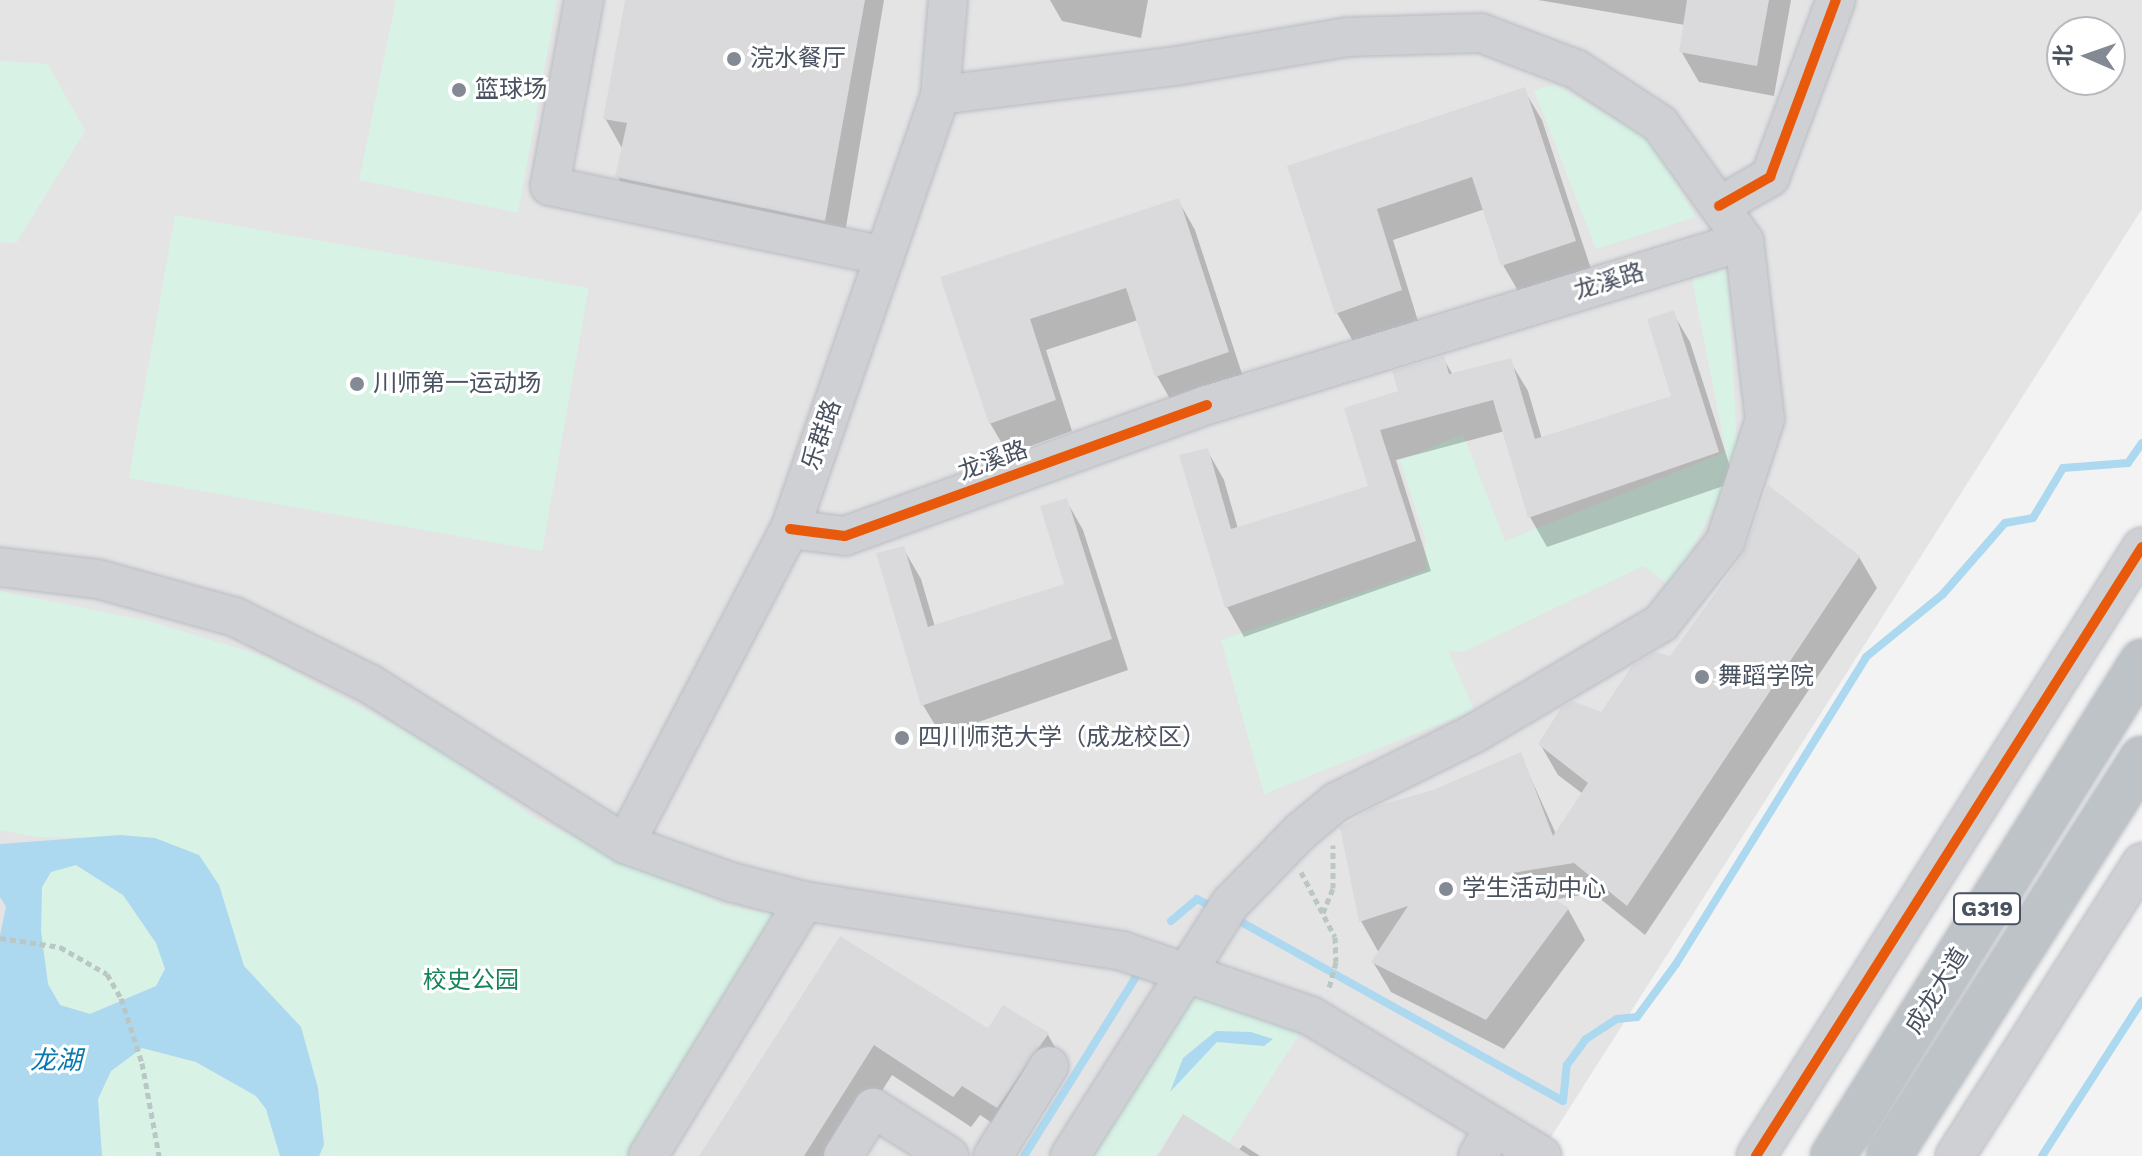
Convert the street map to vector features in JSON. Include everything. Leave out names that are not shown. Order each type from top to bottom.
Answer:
[{"type":"highway","name":"成龙大道","points":[[1833,1156],[2142,662]]},
{"type":"highway","name":"成龙大道","points":[[1889,1156],[2142,759]]},
{"type":"street","points":[[584,0],[550,186],[885,256]]},
{"type":"street","name":"乐群路","points":[[625,844],[790,529],[940,95],[948,0]]},
{"type":"street","points":[[1719,206],[1770,177],[1836,0]]},
{"type":"street","points":[[940,95],[1176,66],[1348,37],[1418,17],[1481,33],[1576,69],[1660,124],[1744,241],[1765,419],[1725,542],[1661,623],[1572,679],[1336,802],[1280,852],[1224,913],[1070,1156]]},
{"type":"street","name":"龙溪路","points":[[790,529],[845,536],[1207,405],[1744,241]]},
{"type":"street","points":[[1756,1156],[2142,547]]},
{"type":"street","points":[[0,567],[98,579],[235,617],[370,684],[625,844],[804,901],[1122,951],[1311,1016],[1486,1142],[1542,1156]]},
{"type":"street","points":[[1955,1156],[2142,863]]},
{"type":"street","points":[[648,1156],[804,901]]},
{"type":"street","points":[[993,1156],[1049,1066]]},
{"type":"street","points":[[843,1156],[873,1108],[949,1156]]},
{"type":"path","points":[[1318,817],[1334,847],[1333,888],[1323,914]]},
{"type":"path","points":[[1280,852],[1307,879],[1312,900],[1335,937],[1336,962],[1329,989]]},
{"type":"path","points":[[0,938],[47,945],[85,957],[107,974],[121,998],[142,1063],[159,1156]]},
{"type":"shaded area","name":"四川师范大学（成龙校区）","points":[[0,0],[2142,0],[2142,209],[1539,1156],[0,1156]]},
{"type":"green space","name":"篮球场","points":[[396,0],[557,0],[518,213],[359,180]]},
{"type":"green space","points":[[0,61],[48,64],[85,131],[16,243],[0,242]]},
{"type":"green space","points":[[1555,85],[1652,140],[1696,217],[1596,249],[1534,90]]},
{"type":"green space","name":"川师第一运动场","points":[[175,215],[589,288],[542,551],[129,478]]},
{"type":"green space","points":[[1727,269],[1738,462],[1672,587],[1643,566],[1463,652],[1448,650],[1474,710],[1264,794],[1221,640],[1426,570],[1425,539],[1400,460],[1463,434],[1505,541],[1726,452],[1692,279]]},
{"type":"green space","name":"校史公园","points":[[0,591],[148,621],[267,657],[440,750],[538,820],[724,905],[783,916],[633,1156],[319,1156],[324,1145],[318,1088],[301,1027],[244,966],[219,885],[155,838],[37,837],[0,830]]},
{"type":"green space","points":[[76,865],[123,895],[156,943],[165,969],[156,986],[90,1014],[60,1006],[48,984],[41,931],[42,887],[51,872]]},
{"type":"green space","points":[[1185,971],[1311,1016],[1229,1143],[1183,1114],[1156,1156],[1070,1156]]},
{"type":"green space","points":[[142,1048],[196,1062],[256,1096],[266,1109],[280,1156],[102,1156],[98,1099],[111,1071]]},
{"type":"water","name":"龙湖","points":[[120,835],[155,838],[199,855],[219,885],[244,966],[301,1027],[318,1088],[324,1145],[319,1156],[280,1156],[266,1109],[256,1096],[196,1062],[142,1048],[111,1071],[98,1099],[102,1156],[0,1156],[0,935],[6,907],[0,897],[0,844]],"holes":[[[76,865],[123,895],[156,943],[165,969],[156,986],[90,1014],[60,1005],[48,984],[41,931],[42,887],[51,872]]]},
{"type":"water","points":[[1216,1031],[1251,1032],[1273,1039],[1264,1046],[1217,1042],[1170,1092],[1183,1058]]},
{"type":"building","name":"浣水餐厅","points":[[625,0],[865,0],[825,221],[615,177],[627,123],[603,119]]},
{"type":"building","points":[[1687,0],[1769,0],[1757,66],[1679,52]]},
{"type":"building","points":[[1525,87],[1576,241],[1501,266],[1472,177],[1377,209],[1402,290],[1335,314],[1287,166]]},
{"type":"building","points":[[1179,198],[1229,352],[1155,377],[1126,288],[1030,319],[1056,400],[989,424],[940,277]]},
{"type":"building","points":[[1674,310],[1719,452],[1528,518],[1493,400],[1380,430],[1416,541],[1225,608],[1179,455],[1208,448],[1231,529],[1368,486],[1344,408],[1398,391],[1392,371],[1444,356],[1449,374],[1511,358],[1535,439],[1671,396],[1647,319]]},
{"type":"building","points":[[1768,485],[1860,556],[1627,906],[1574,863],[1512,873],[1569,908],[1486,1020],[1371,962],[1408,906],[1359,922],[1340,827],[1377,806],[1433,790],[1521,752],[1553,836],[1588,783],[1538,744],[1561,708],[1573,701],[1601,712],[1632,666],[1655,652],[1670,656],[1743,555]]},
{"type":"building","points":[[1067,498],[1112,639],[921,706],[876,553],[904,546],[928,627],[1064,584],[1040,506]]},
{"type":"building","points":[[840,936],[988,1028],[1003,1005],[1049,1033],[997,1108],[962,1086],[953,1097],[874,1045],[804,1156],[699,1156]]},
{"type":"building","points":[[1183,1114],[1250,1156],[1158,1156]]},
{"type":"waterway","points":[[1234,918],[1563,1101],[1567,1065],[1586,1039],[1617,1019],[1637,1017],[1676,964],[1866,657],[1943,594],[2005,523],[2033,518],[2063,468],[2128,463],[2142,443]]},
{"type":"waterway","points":[[1171,921],[1197,899],[1215,908]]},
{"type":"waterway","points":[[1024,1156],[1142,967]]},
{"type":"waterway","points":[[2042,1156],[2142,1001]]},
{"type":"cycle path","points":[[1719,206],[1770,177],[1836,0]]},
{"type":"cycle path","points":[[790,529],[845,536],[1207,405]]},
{"type":"cycle path","points":[[1756,1156],[2142,547]]},
{"type":"place","name":"浣水餐厅","points":[[734,59]]},
{"type":"place","name":"篮球场","points":[[459,90]]},
{"type":"place","name":"川师第一运动场","points":[[357,384]]},
{"type":"place","name":"舞蹈学院","points":[[1702,677]]},
{"type":"place","name":"四川师范大学（成龙校区）","points":[[902,738]]},
{"type":"place","name":"学生活动中心","points":[[1446,889]]}]
